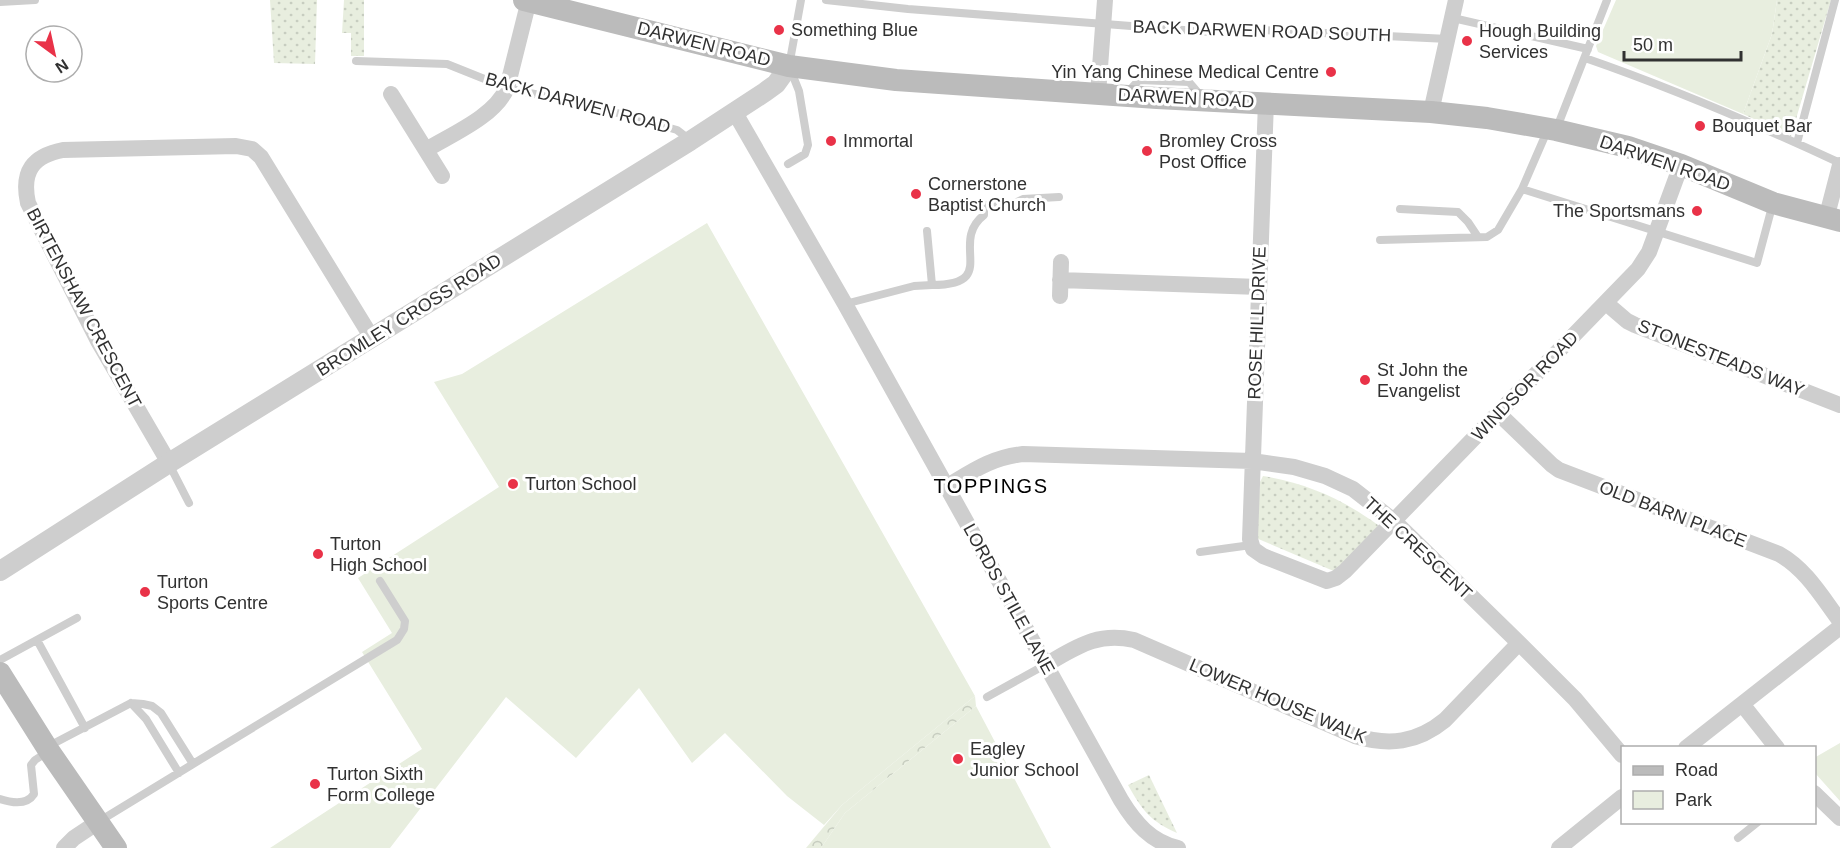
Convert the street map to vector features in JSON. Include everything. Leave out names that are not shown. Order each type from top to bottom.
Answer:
[{"type":"main road","name":"DARWEN ROAD","points":[[527,0],[789,66],[896,80],[1125,96],[1431,112],[1487,118],[1628,147],[1681,165],[1773,203],[1833,220]]},
{"type":"main road","points":[[0,673],[48,749],[116,848]]},
{"type":"street","points":[[426,150],[490,111],[500,100],[507,87],[527,0]]},
{"type":"street","points":[[1098,94],[1105,0]]},
{"type":"street","points":[[1431,112],[1456,0]]},
{"type":"street","name":"BROMLEY CROSS ROAD","points":[[0,571],[690,141],[776,84],[789,66]]},
{"type":"street","points":[[391,94],[442,176]]},
{"type":"street","name":"ROSE HILL DRIVE","points":[[1251,545],[1252,461],[1266,102]]},
{"type":"street","name":"LORDS STILE LANE","points":[[734,111],[1135,821],[1153,838],[1178,848]]},
{"type":"street","name":"BIRTENSHAW CRESCENT","points":[[169,464],[98,341],[28,203],[26,180],[29,171],[38,159],[63,150],[236,146],[252,149],[261,157],[372,338]]},
{"type":"street","points":[[1833,220],[1840,164]]},
{"type":"street","name":"WINDSOR ROAD","points":[[1251,545],[1263,556],[1322,580],[1332,580],[1345,571],[1638,269],[1649,252],[1681,165]]},
{"type":"street","points":[[1061,262],[1060,288],[1259,287]]},
{"type":"street","name":"STONESTEADS WAY","points":[[1606,303],[1635,325],[1840,405]]},
{"type":"street","name":"OLD BARN PLACE","points":[[1498,413],[1559,470],[1779,554],[1791,561],[1800,569],[1840,621]]},
{"type":"street","name":"THE CRESCENT","points":[[946,487],[988,462],[1005,456],[1023,454],[1252,461],[1294,467],[1325,476],[1361,494],[1394,521],[1575,699],[1621,753]]},
{"type":"street","name":"BROMLEY CROSS ROAD","points":[[0,580],[23,556]]},
{"type":"street","points":[[1687,746],[1840,627]]},
{"type":"street","name":"LOWER HOUSE WALK","points":[[1045,665],[1088,641],[1117,636],[1134,640],[1355,736],[1386,742],[1417,737],[1433,730],[1520,643]]},
{"type":"street","points":[[1742,704],[1776,746]]},
{"type":"street","points":[[1816,794],[1840,818]]},
{"type":"street","points":[[1559,848],[1621,799]]},
{"type":"street","points":[[64,848],[74,838],[98,822]]},
{"type":"lane","points":[[0,2],[35,0]]},
{"type":"lane","points":[[788,164],[805,154],[808,145],[799,91],[789,66],[801,0]]},
{"type":"lane","name":"BACK DARWEN ROAD SOUTH","points":[[826,0],[909,9],[1210,32],[1221,28],[1448,39]]},
{"type":"lane","points":[[1380,240],[1487,237],[1498,230],[1552,130],[1585,58],[1607,0]]},
{"type":"lane","points":[[1797,143],[1835,0]]},
{"type":"lane","points":[[1452,18],[1588,49]]},
{"type":"lane","points":[[1585,58],[1659,84],[1797,143],[1840,164]]},
{"type":"lane","name":"BACK DARWEN ROAD","points":[[356,61],[447,64],[507,87],[677,130],[690,141]]},
{"type":"lane","points":[[1522,189],[1757,263],[1773,203]]},
{"type":"lane","points":[[845,304],[914,286],[954,285],[967,276],[970,269],[970,234],[972,226],[984,215],[984,205],[1013,204],[1023,199],[1059,197]]},
{"type":"lane","points":[[1400,209],[1458,212],[1478,237]]},
{"type":"lane","points":[[927,231],[932,285]]},
{"type":"lane","points":[[169,464],[189,503]]},
{"type":"lane","points":[[1200,552],[1251,545]]},
{"type":"lane","points":[[98,822],[397,640],[404,629],[405,621],[380,581]]},
{"type":"lane","points":[[0,660],[76,618]]},
{"type":"lane","points":[[37,640],[86,728]]},
{"type":"lane","points":[[987,697],[1045,665]]},
{"type":"lane","points":[[0,799],[24,802],[32,798],[34,794],[31,765],[35,760],[48,749],[131,703],[152,706],[161,713],[194,764]]},
{"type":"lane","points":[[131,703],[146,719],[179,773]]},
{"type":"lane","points":[[1738,838],[1756,824]]},
{"type":"green space","points":[[270,0],[317,0],[315,64],[274,63]]},
{"type":"green space","points":[[344,0],[364,0],[364,56],[351,56],[351,33],[342,33]]},
{"type":"green space","points":[[1616,0],[1777,0],[1772,34],[1743,114],[1598,52],[1596,46]]},
{"type":"green space","points":[[1777,0],[1831,0],[1791,136],[1743,114],[1772,34]]},
{"type":"green space","name":"Turton School","points":[[707,223],[975,696],[842,805],[824,825],[787,796],[725,733],[692,763],[639,688],[576,758],[506,697],[390,848],[270,848],[422,749],[362,652],[392,633],[358,578],[499,487],[434,382],[462,374]]},
{"type":"green space","points":[[1263,476],[1295,483],[1323,493],[1378,525],[1374,533],[1336,572],[1256,538],[1260,482]]},
{"type":"green space","points":[[975,696],[976,706],[845,813],[821,848],[806,848],[842,805]]},
{"type":"green space","name":"Eagley Junior School","points":[[976,706],[1051,848],[821,848],[845,813]]},
{"type":"green space","points":[[1840,743],[1840,801],[1816,774],[1816,757]]},
{"type":"green space","points":[[1149,775],[1177,833],[1153,819],[1128,785]]},
{"type":"place","name":"Something Blue","points":[[779,30]]},
{"type":"place","name":"Hough Building Services","points":[[1467,41]]},
{"type":"place","name":"Yin Yang Chinese Medical Centre","points":[[1331,72]]},
{"type":"place","name":"Bouquet Bar","points":[[1700,126]]},
{"type":"place","name":"Immortal","points":[[831,141]]},
{"type":"place","name":"Bromley Cross Post Office","points":[[1147,151]]},
{"type":"place","name":"Cornerstone Baptist Church","points":[[916,194]]},
{"type":"place","name":"The Sportsmans","points":[[1697,211]]},
{"type":"place","name":"St John the Evangelist","points":[[1365,380]]},
{"type":"place","name":"Turton School","points":[[513,484]]},
{"type":"place","name":"Turton High School","points":[[318,554]]},
{"type":"place","name":"Turton Sports Centre","points":[[145,592]]},
{"type":"place","name":"Eagley Junior School","points":[[958,759]]},
{"type":"place","name":"Turton Sixth Form College","points":[[315,784]]},
{"type":"district","name":"TOPPINGS","points":[[991,486]]}]
